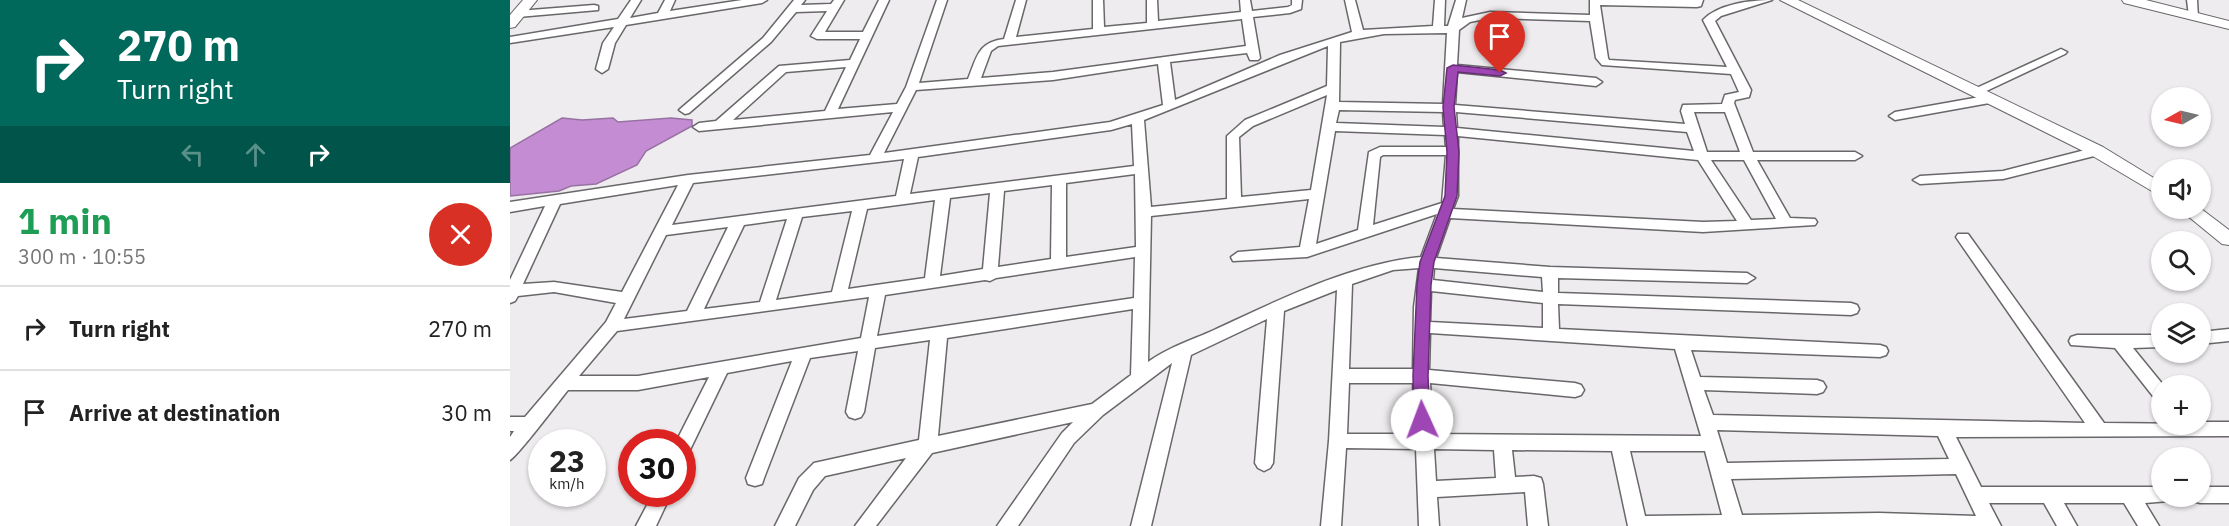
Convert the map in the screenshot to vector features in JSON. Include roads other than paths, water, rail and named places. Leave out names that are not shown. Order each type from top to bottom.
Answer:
[{"type":"street","points":[[514,19],[530,0]]},
{"type":"street","points":[[602,69],[609,44],[636,0]]},
{"type":"street","points":[[662,17],[670,0]]},
{"type":"street","points":[[510,40],[762,0]]},
{"type":"street","points":[[831,112],[884,0]]},
{"type":"street","points":[[875,157],[912,87],[942,0]]},
{"type":"street","points":[[1009,41],[1021,0]]},
{"type":"street","points":[[1098,0],[1099,31]]},
{"type":"street","points":[[1152,0],[1153,25]]},
{"type":"street","points":[[1245,0],[1256,69]]},
{"type":"street","points":[[973,82],[988,46],[1009,41],[1294,9],[1297,0]]},
{"type":"street","points":[[1350,0],[1358,34]]},
{"type":"street","points":[[1429,526],[1421,376],[1424,285],[1427,262],[1448,209],[1453,152],[1449,107],[1453,68],[1440,0]]},
{"type":"street","points":[[1446,30],[1461,0]]},
{"type":"street","points":[[1698,0],[1697,4],[1594,2],[1602,58],[1606,63],[1734,71]]},
{"type":"street","points":[[1767,0],[1717,14],[1709,20],[1745,94],[1729,98],[1730,108],[1749,158],[1786,222]]},
{"type":"street","points":[[1787,0],[2097,151],[2151,184]]},
{"type":"street","points":[[2128,0],[2229,25]]},
{"type":"street","points":[[2192,0],[2194,16]]},
{"type":"street","points":[[836,4],[817,36],[868,34]]},
{"type":"street","points":[[685,110],[767,40],[797,5],[836,4]]},
{"type":"street","points":[[514,19],[594,8]]},
{"type":"street","points":[[510,207],[688,179],[912,154],[1087,130],[1138,119],[1256,69],[1334,40],[1358,34],[1446,30],[1467,19],[1490,15],[1584,16],[1596,20]]},
{"type":"street","points":[[1307,252],[1333,106],[1334,40]]},
{"type":"street","points":[[912,87],[1053,76],[1252,49]]},
{"type":"street","points":[[1976,91],[2061,52]]},
{"type":"street","points":[[1161,60],[1164,63],[1169,105]]},
{"type":"street","points":[[721,124],[783,69],[854,63]]},
{"type":"street","points":[[1453,68],[1596,82]]},
{"type":"street","points":[[1234,203],[1233,136],[1249,123],[1334,88]]},
{"type":"street","points":[[1895,116],[1991,99]]},
{"type":"street","points":[[1333,106],[1449,107],[1691,128]]},
{"type":"street","points":[[699,127],[831,112],[902,107]]},
{"type":"street","points":[[1730,108],[1687,108],[1691,128],[1702,156],[1746,224]]},
{"type":"street","points":[[1138,119],[1144,212],[1139,377]]},
{"type":"street","points":[[1330,127],[1450,130],[1702,156],[1749,158],[1855,156]]},
{"type":"street","points":[[1365,234],[1374,155],[1380,151],[1453,152]]},
{"type":"street","points":[[1920,180],[2003,175],[2097,151]]},
{"type":"street","points":[[902,201],[912,154]]},
{"type":"street","points":[[661,231],[1142,169]]},
{"type":"street","points":[[510,453],[529,424],[612,326],[628,299],[688,179]]},
{"type":"street","points":[[1058,265],[1059,180]]},
{"type":"street","points":[[990,276],[997,189]]},
{"type":"street","points":[[1144,212],[1317,194]]},
{"type":"street","points":[[932,282],[943,195]]},
{"type":"street","points":[[554,201],[513,290],[554,287],[628,299]]},
{"type":"street","points":[[839,296],[860,207]]},
{"type":"street","points":[[1238,257],[1307,252],[1448,209],[1684,226],[1810,222]]},
{"type":"street","points":[[766,307],[797,212]]},
{"type":"street","points":[[2202,219],[2229,239]]},
{"type":"street","points":[[692,317],[739,220]]},
{"type":"street","points":[[1962,237],[2100,431]]},
{"type":"street","points":[[612,326],[990,276],[1143,251]]},
{"type":"street","points":[[1007,526],[1047,465],[1068,438],[1097,410],[1139,377],[1160,362],[1184,350],[1276,308],[1345,280],[1393,265],[1427,262],[1550,272],[1747,278]]},
{"type":"street","points":[[1550,272],[1551,335]]},
{"type":"street","points":[[1331,526],[1338,441],[1345,280]]},
{"type":"street","points":[[1424,285],[1549,298],[1851,309]]},
{"type":"street","points":[[855,412],[878,289]]},
{"type":"street","points":[[566,383],[629,384],[804,353],[1143,302]]},
{"type":"street","points":[[1264,462],[1276,308]]},
{"type":"street","points":[[1422,327],[1681,343],[1880,351]]},
{"type":"street","points":[[866,526],[928,444],[939,334]]},
{"type":"street","points":[[2211,337],[2229,335]]},
{"type":"street","points":[[2077,341],[2151,340]]},
{"type":"street","points":[[2118,342],[2151,382]]},
{"type":"street","points":[[1681,343],[1706,422],[1734,525]]},
{"type":"street","points":[[1141,526],[1184,350]]},
{"type":"street","points":[[755,478],[804,353]]},
{"type":"street","points":[[692,429],[722,367]]},
{"type":"street","points":[[1341,376],[1421,376],[1575,390]]},
{"type":"street","points":[[1694,383],[1817,387]]},
{"type":"street","points":[[785,526],[806,484],[820,469],[928,444],[1097,410]]},
{"type":"street","points":[[1706,422],[2100,431],[2151,429]]},
{"type":"street","points":[[510,424],[529,424]]},
{"type":"street","points":[[1620,445],[1638,526],[1880,524],[1991,526],[1943,428]]},
{"type":"street","points":[[2211,428],[2229,429]]},
{"type":"street","points":[[1338,441],[1712,444]]},
{"type":"street","points":[[1502,444],[1506,484]]},
{"type":"street","points":[[1720,471],[1962,466]]},
{"type":"street","points":[[1427,489],[1506,484],[1535,485],[1538,526]]},
{"type":"street","points":[[2049,494],[2067,526]]},
{"type":"street","points":[[2129,494],[2149,526]]},
{"type":"street","points":[[1977,495],[2151,495]]},
{"type":"street","points":[[646,526],[656,507]]}]
